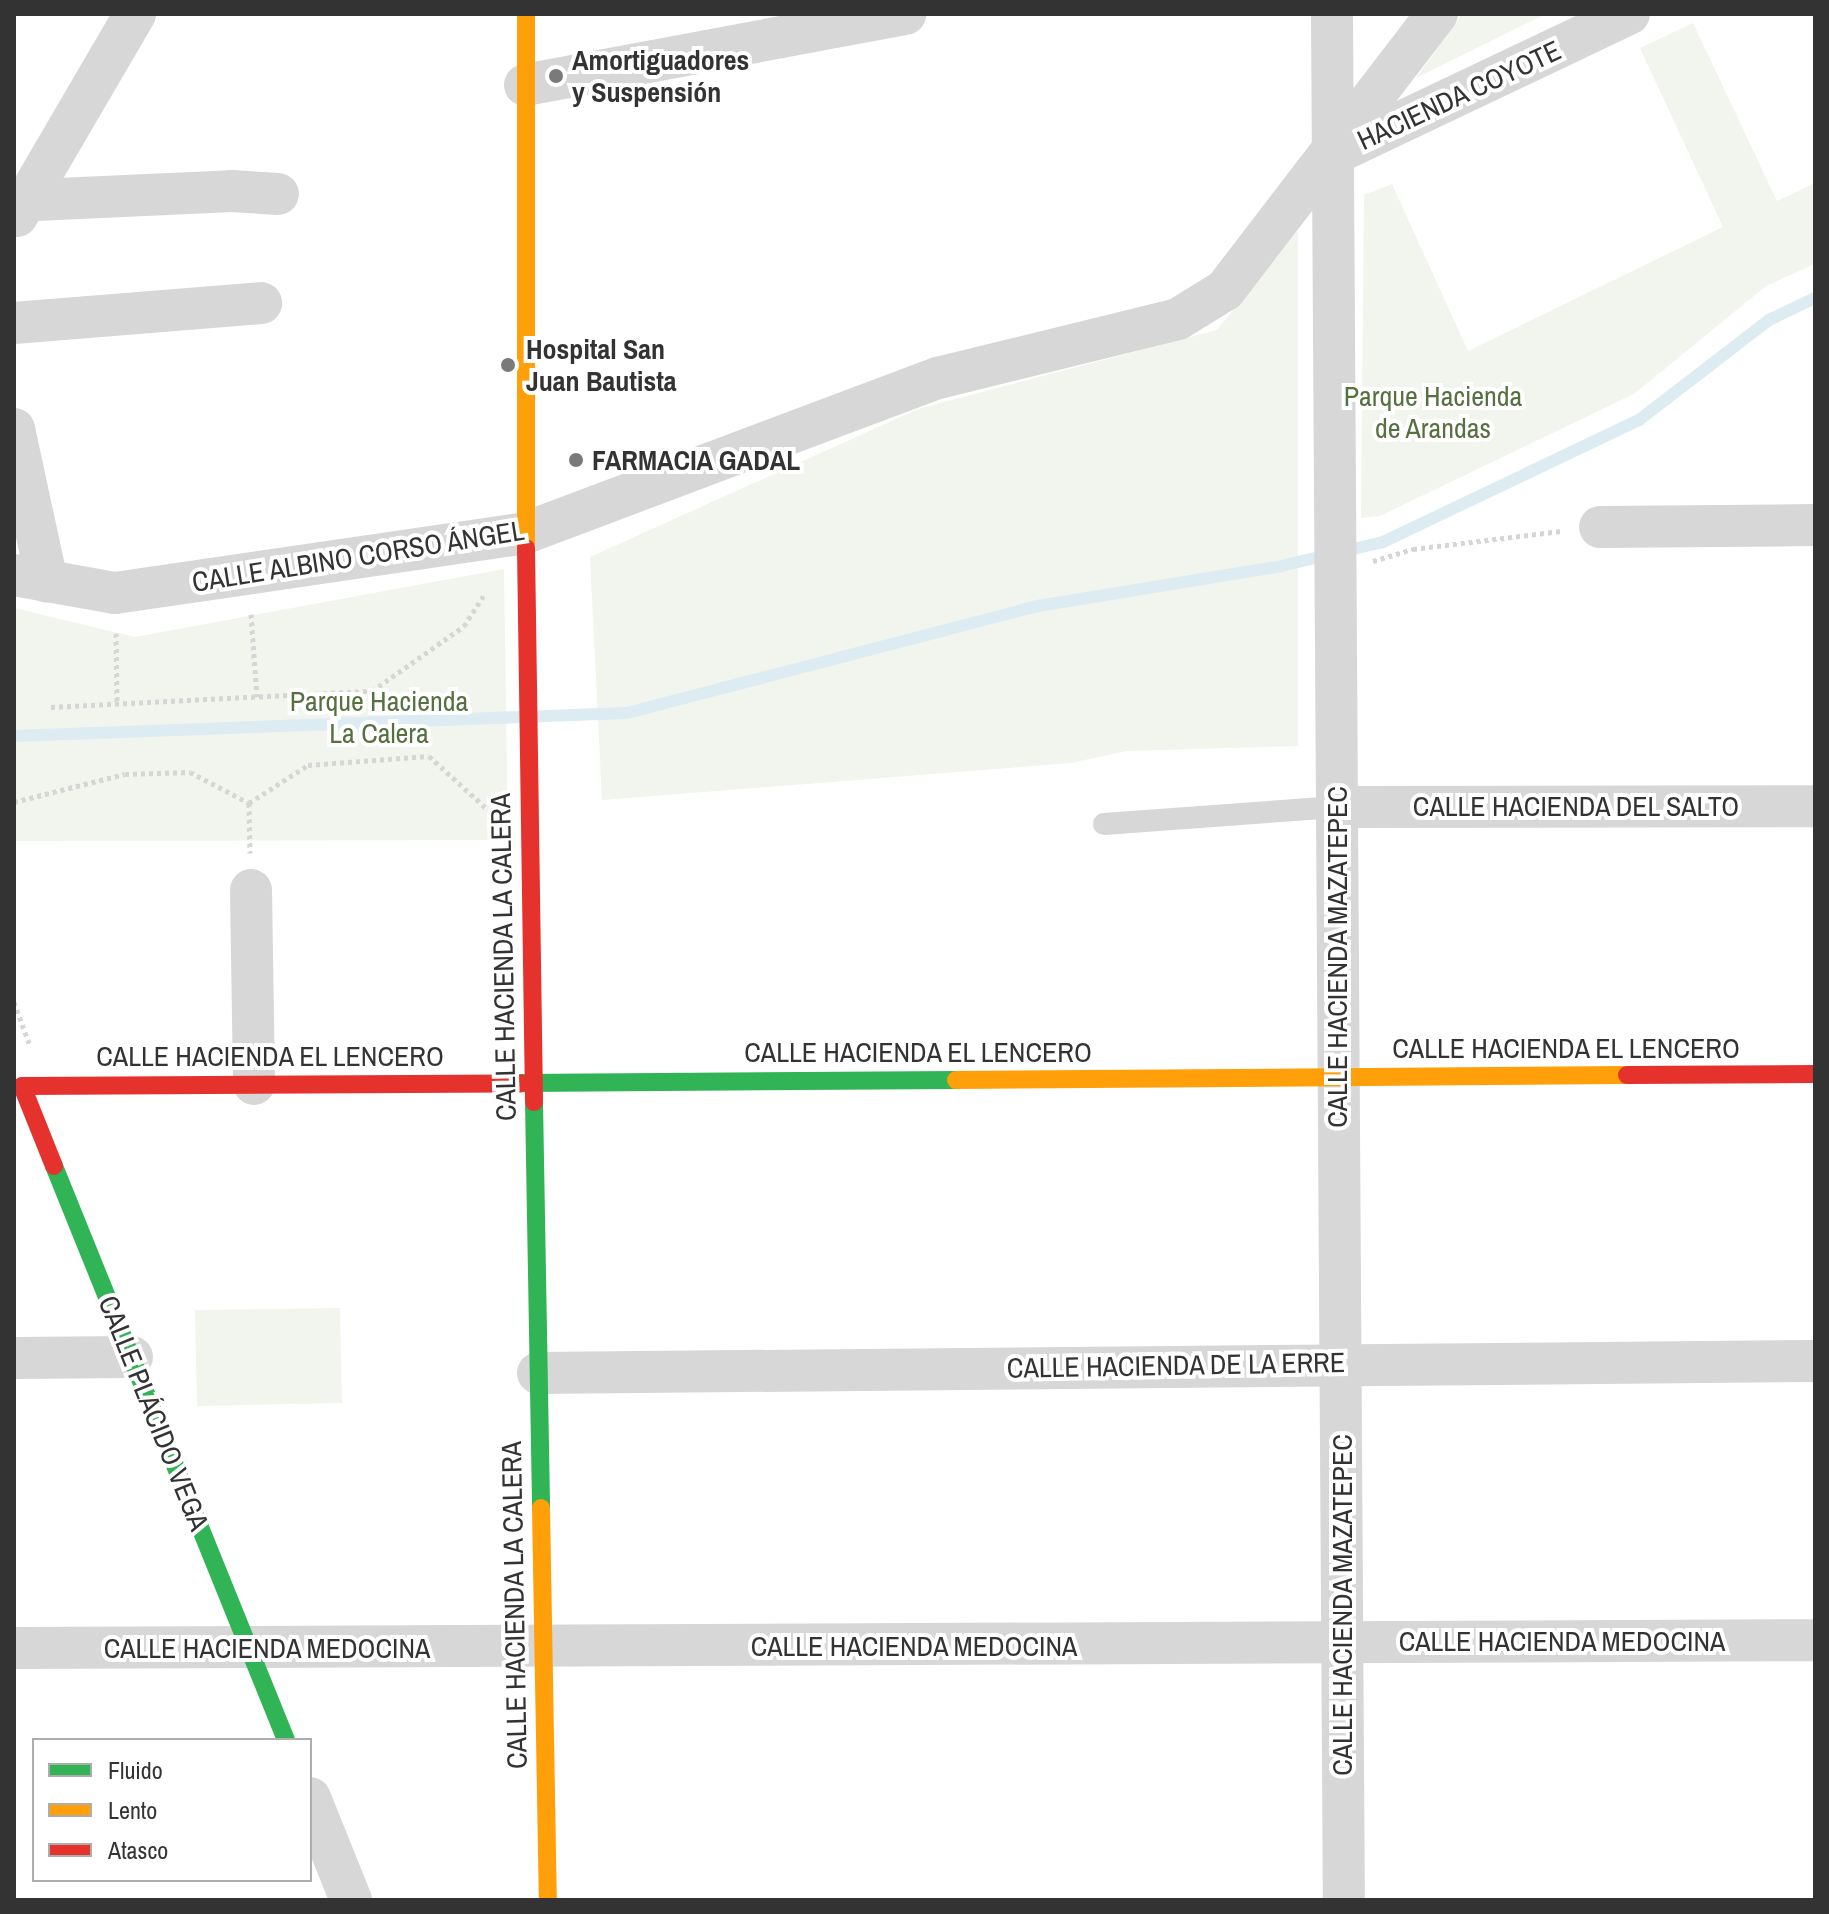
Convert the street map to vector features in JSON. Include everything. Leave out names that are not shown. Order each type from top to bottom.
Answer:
[{"type":"street","points":[[18,207],[135,14]]},
{"type":"street","name":"CALLE HACIENDA LA CALERA","points":[[526,14],[526,666],[548,1900]]},
{"type":"street","points":[[525,85],[905,14]]},
{"type":"street","name":"CALLE HACIENDA MAZATEPEC","points":[[1332,14],[1344,1900]]},
{"type":"street","name":"CALLE ALBINO CORSO ÁNGEL","points":[[30,578],[115,593],[525,533],[938,378],[1178,319],[1225,290],[1332,155],[1437,14]]},
{"type":"street","name":"HACIENDA COYOTE","points":[[1332,155],[1629,14]]},
{"type":"street","points":[[18,207],[232,191],[278,194]]},
{"type":"street","points":[[14,323],[261,303]]},
{"type":"street","points":[[14,429],[30,578]]},
{"type":"street","points":[[1600,527],[1815,525]]},
{"type":"street","name":"CALLE HACIENDA DEL SALTO","points":[[1336,807],[1815,806]]},
{"type":"street","points":[[251,890],[254,1084]]},
{"type":"street","name":"CALLE HACIENDA EL LENCERO","points":[[22,1086],[1815,1074]]},
{"type":"street","name":"CALLE PLÁCIDO VEGA","points":[[22,1086],[285,1738]]},
{"type":"street","points":[[14,1358],[132,1357]]},
{"type":"street","name":"CALLE HACIENDA DE LA ERRE","points":[[538,1373],[1340,1363],[1815,1361]]},
{"type":"street","name":"CALLE HACIENDA MEDOCINA","points":[[14,1648],[1815,1640]]},
{"type":"street","points":[[312,1803],[351,1900]]},
{"type":"lane","points":[[1104,824],[1336,807]]},
{"type":"path","points":[[1334,573],[1413,549],[1600,527]]},
{"type":"path","points":[[248,574],[257,697]]},
{"type":"path","points":[[51,707],[372,691],[464,626],[490,586]]},
{"type":"path","points":[[115,593],[117,704]]},
{"type":"path","points":[[14,802],[125,774],[190,772],[249,803],[308,765],[429,756],[529,846]]},
{"type":"green space","points":[[1462,14],[1546,14],[1416,78]]},
{"type":"green space","name":"Parque Hacienda de Arandas","points":[[1693,23],[1777,201],[1815,183],[1815,264],[1766,286],[1634,394],[1380,516],[1361,518],[1364,195],[1392,184],[1468,351],[1723,227],[1640,48]]},
{"type":"green space","points":[[1298,231],[1298,746],[1126,751],[1071,763],[602,800],[590,557],[918,409],[1217,330]]},
{"type":"green space","name":"Parque Hacienda La Calera","points":[[504,569],[508,840],[14,841],[14,608],[135,637]]},
{"type":"green space","points":[[340,1308],[342,1403],[197,1406],[195,1310]]},
{"type":"waterway","points":[[14,736],[627,713],[1038,606],[1281,566],[1383,542],[1639,420],[1769,320],[1815,298]]},
{"type":"traffic: fast","points":[[521,1083],[956,1080]]},
{"type":"traffic: fast","points":[[534,1102],[541,1508]]},
{"type":"traffic: fast","points":[[54,1166],[285,1738]]},
{"type":"traffic: slow","points":[[526,14],[526,548]]},
{"type":"traffic: slow","points":[[956,1080],[1627,1075]]},
{"type":"traffic: slow","points":[[541,1508],[548,1900]]},
{"type":"traffic: jam","points":[[526,548],[534,1102]]},
{"type":"traffic: jam","points":[[1627,1075],[1815,1074]]},
{"type":"traffic: jam","points":[[54,1166],[22,1086],[521,1083]]},
{"type":"place","name":"Amortiguadores y Suspensión","points":[[556,76]]},
{"type":"place","name":"Hospital San Juan Bautista","points":[[508,365]]},
{"type":"place","name":"FARMACIA GADAL","points":[[576,460]]}]
